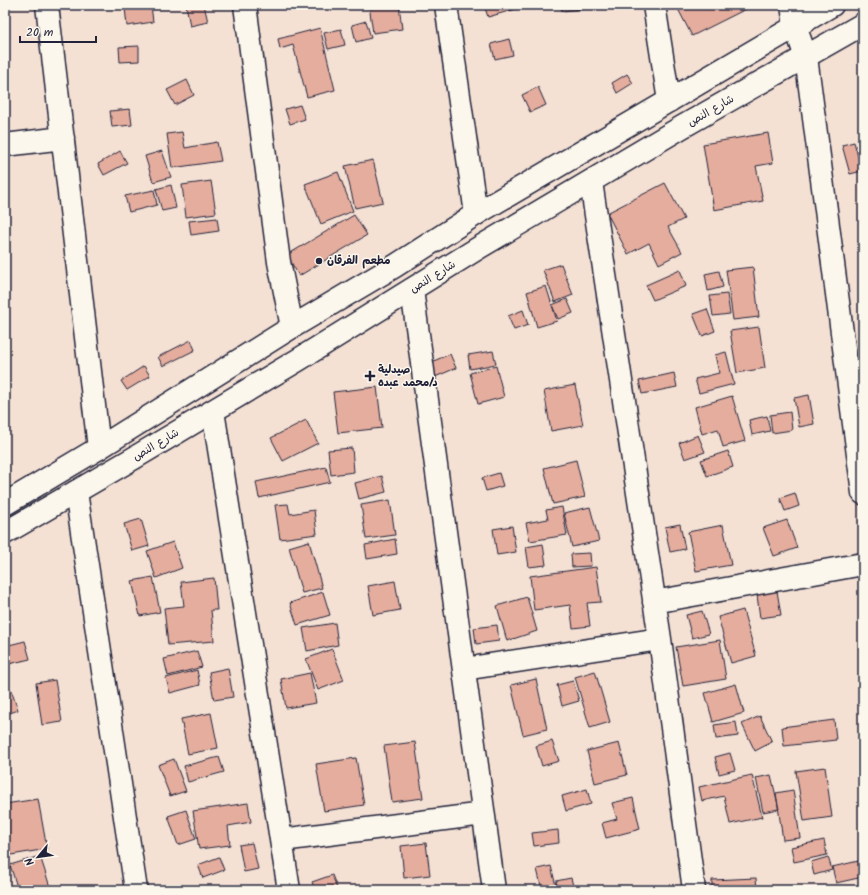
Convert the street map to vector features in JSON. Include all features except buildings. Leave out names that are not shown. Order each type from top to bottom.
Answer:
[{"type":"street","points":[[47,5],[99,448]]},
{"type":"street","points":[[245,5],[279,262],[292,327]]},
{"type":"street","points":[[446,5],[476,214]]},
{"type":"street","points":[[654,5],[669,101]]},
{"type":"street","points":[[792,5],[795,26],[806,57],[863,493]]},
{"type":"street","points":[[5,504],[99,448],[292,327],[395,266],[476,214],[832,5]]},
{"type":"street","name":"شارع النص","points":[[5,533],[213,410],[412,290],[480,247],[592,182],[682,127],[863,24]]},
{"type":"street","points":[[5,145],[63,138]]},
{"type":"street","points":[[592,182],[660,639],[694,890]]},
{"type":"street","points":[[412,290],[494,890]]},
{"type":"street","points":[[213,410],[289,890]]},
{"type":"street","points":[[76,492],[136,890]]},
{"type":"street","points":[[654,602],[863,564]]},
{"type":"street","points":[[464,669],[660,639]]},
{"type":"street","points":[[282,840],[483,814]]},
{"type":"place","name":"مطعم الفرقان","points":[[319,261]]},
{"type":"place","name":"صيدلية د/محمد عبده","points":[[370,376]]}]
